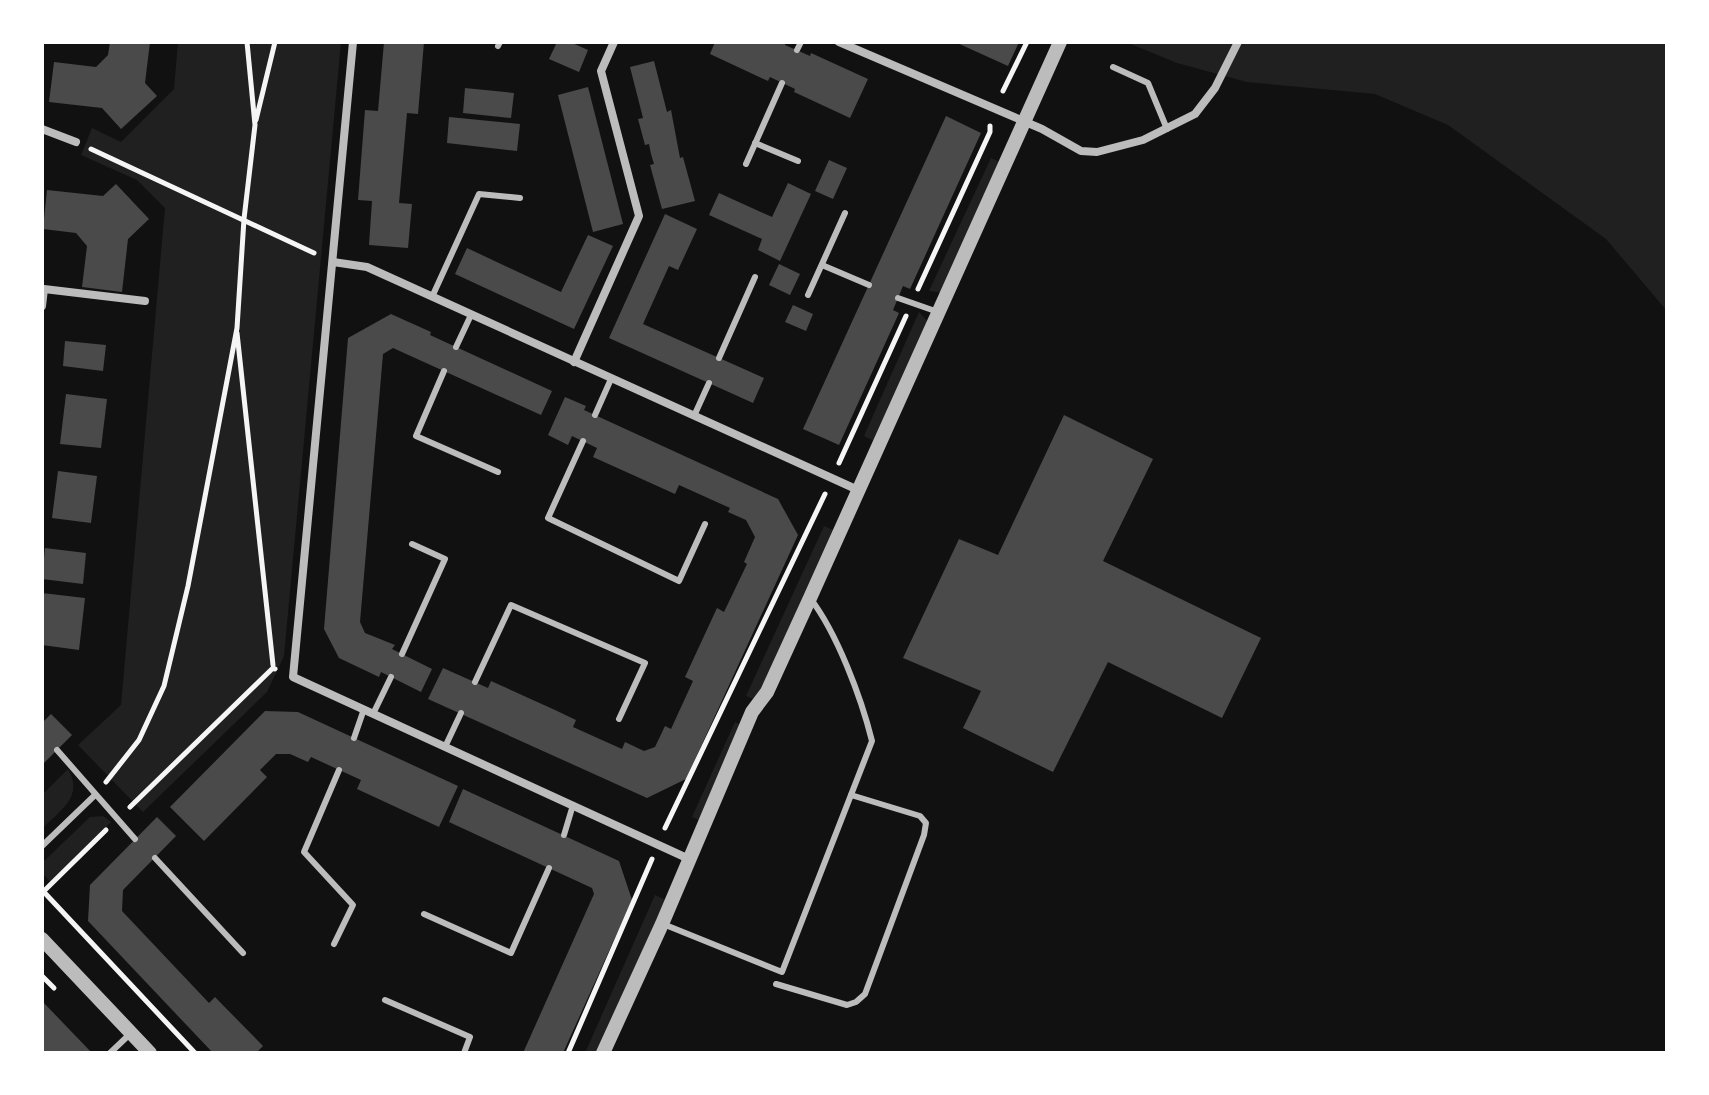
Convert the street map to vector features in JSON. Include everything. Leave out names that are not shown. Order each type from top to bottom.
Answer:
[{"type":"street","points":[[353,42],[293,677],[689,859]]},
{"type":"street","points":[[574,362],[639,216],[601,71],[614,42]]},
{"type":"street","points":[[839,42],[1025,122],[1081,151],[1097,152],[1143,140],[1195,114],[1215,88],[1238,42]]},
{"type":"street","points":[[603,1053],[662,924],[752,712],[767,692],[1060,42]]},
{"type":"street","points":[[42,129],[76,142]]},
{"type":"street","points":[[333,262],[367,267],[858,490]]},
{"type":"street","points":[[42,306],[44,289],[145,301]]},
{"type":"street","points":[[42,939],[150,1053]]},
{"type":"lane","points":[[797,50],[801,42]]},
{"type":"lane","points":[[1113,67],[1148,83],[1167,129]]},
{"type":"lane","points":[[746,164],[782,83]]},
{"type":"lane","points":[[755,143],[798,161]]},
{"type":"lane","points":[[432,297],[479,194],[520,198]]},
{"type":"lane","points":[[808,295],[845,213]]},
{"type":"lane","points":[[822,265],[869,285]]},
{"type":"lane","points":[[719,358],[755,277]]},
{"type":"lane","points":[[898,298],[938,312]]},
{"type":"lane","points":[[456,347],[471,315]]},
{"type":"lane","points":[[444,371],[416,436],[498,472]]},
{"type":"lane","points":[[595,415],[611,379]]},
{"type":"lane","points":[[694,416],[709,383]]},
{"type":"lane","points":[[583,441],[548,518],[679,581],[705,524]]},
{"type":"lane","points":[[402,654],[445,559],[412,544]]},
{"type":"lane","points":[[662,924],[782,972],[872,741],[865,714],[824,616],[810,598]]},
{"type":"lane","points":[[475,682],[511,605],[645,663],[619,719]]},
{"type":"lane","points":[[354,738],[391,677]]},
{"type":"lane","points":[[445,747],[461,713]]},
{"type":"lane","points":[[57,750],[135,839]]},
{"type":"lane","points":[[334,944],[353,905],[304,852],[339,770]]},
{"type":"lane","points":[[42,846],[95,795]]},
{"type":"lane","points":[[776,984],[847,1005],[865,994],[926,823],[920,816],[851,795]]},
{"type":"lane","points":[[564,835],[573,805]]},
{"type":"lane","points":[[155,858],[243,953]]},
{"type":"lane","points":[[424,914],[511,953],[549,868]]},
{"type":"lane","points":[[385,1000],[470,1037],[464,1053]]},
{"type":"lane","points":[[110,1053],[131,1033]]},
{"type":"path","points":[[247,42],[255,125]]},
{"type":"path","points":[[95,795],[139,740],[164,686],[188,586],[237,328],[244,219],[255,125],[275,42]]},
{"type":"path","points":[[1001,94],[1027,42]]},
{"type":"path","points":[[76,142],[333,262]]},
{"type":"path","points":[[237,328],[273,668]]},
{"type":"path","points":[[663,832],[826,491]]},
{"type":"path","points":[[273,668],[293,677]]},
{"type":"path","points":[[195,1053],[43,890],[273,668]]},
{"type":"path","points":[[568,1053],[652,859]]},
{"type":"shaded area","points":[[178,42],[341,42],[284,656],[267,692],[143,812],[78,745],[121,705],[165,208],[137,180],[81,155],[92,128],[121,142],[174,89]]},
{"type":"shaded area","points":[[1126,42],[1667,42],[1667,311],[1606,239],[1448,125],[1375,94],[1247,82],[1177,63]]},
{"type":"shaded area","points":[[991,158],[1002,163],[943,293],[929,291]]},
{"type":"shaded area","points":[[919,312],[928,322],[874,441],[864,436]]},
{"type":"shaded area","points":[[824,526],[835,531],[758,701],[746,696]]},
{"type":"shaded area","points":[[735,722],[745,727],[703,822],[692,817]]},
{"type":"shaded area","points":[[68,769],[72,779],[72,795],[63,809],[42,829],[42,795]]},
{"type":"shaded area","points":[[103,816],[111,822],[50,882],[42,872],[42,863],[90,817]]},
{"type":"shaded area","points":[[655,895],[667,901],[597,1053],[585,1053]]},
{"type":"building","points":[[110,42],[150,42],[145,83],[157,96],[121,129],[102,108],[49,102],[54,62],[96,67],[108,55]]},
{"type":"building","points":[[384,42],[424,42],[418,114],[407,113],[399,203],[412,204],[408,248],[369,245],[372,201],[358,200],[365,110],[378,111]]},
{"type":"building","points":[[557,42],[570,42],[588,50],[579,72],[549,59]]},
{"type":"building","points":[[715,42],[785,42],[785,45],[810,56],[811,53],[868,79],[850,118],[794,92],[795,89],[770,77],[768,81],[710,54]]},
{"type":"building","points":[[955,42],[1019,42],[1008,66]]},
{"type":"building","points":[[654,61],[667,112],[671,110],[680,158],[683,157],[695,201],[662,209],[650,165],[654,164],[649,144],[645,145],[638,119],[643,118],[630,67]]},
{"type":"building","points":[[588,87],[623,224],[593,232],[558,95]]},
{"type":"building","points":[[465,88],[514,93],[511,118],[463,113]]},
{"type":"building","points":[[946,116],[981,133],[910,289],[903,286],[893,310],[899,313],[839,445],[803,429]]},
{"type":"building","points":[[449,117],[520,124],[517,151],[447,143]]},
{"type":"building","points":[[829,160],[847,168],[833,199],[815,191]]},
{"type":"building","points":[[788,183],[811,194],[780,261],[758,250],[762,239],[709,215],[719,193],[772,217]]},
{"type":"building","points":[[116,184],[149,219],[128,239],[122,292],[82,287],[87,246],[76,233],[43,229],[47,190],[103,196]]},
{"type":"building","points":[[665,214],[697,229],[678,270],[669,266],[643,324],[764,378],[753,403],[609,338]]},
{"type":"building","points":[[588,235],[613,246],[574,329],[455,274],[467,248],[561,292]]},
{"type":"building","points":[[779,264],[800,274],[790,295],[769,285]]},
{"type":"building","points":[[793,305],[813,314],[806,331],[785,322]]},
{"type":"building","points":[[391,314],[552,391],[541,415],[393,348],[383,354],[360,622],[365,633],[395,645],[392,649],[432,669],[421,692],[381,672],[379,677],[339,658],[324,629],[348,338]]},
{"type":"building","points":[[65,341],[106,345],[103,371],[63,366]]},
{"type":"building","points":[[66,394],[107,399],[101,448],[60,444]]},
{"type":"building","points":[[565,397],[586,406],[584,410],[778,499],[798,535],[686,779],[647,798],[428,699],[443,668],[488,688],[491,681],[576,720],[573,727],[622,749],[625,742],[644,751],[655,747],[665,726],[671,729],[693,681],[685,677],[717,608],[724,612],[747,564],[744,562],[755,537],[746,520],[728,512],[730,508],[679,485],[675,494],[593,457],[597,448],[572,436],[568,445],[548,435]]},
{"type":"building","points":[[1064,415],[1153,459],[1103,561],[1261,638],[1222,718],[1108,662],[1053,772],[963,728],[981,691],[903,658],[959,539],[998,555]]},
{"type":"building","points":[[58,471],[97,476],[91,523],[52,518]]},
{"type":"building","points":[[45,548],[86,553],[83,584],[42,579]]},
{"type":"building","points":[[42,593],[85,598],[79,650],[42,645]]},
{"type":"building","points":[[265,711],[298,712],[458,786],[439,827],[357,789],[361,780],[311,757],[308,762],[290,754],[276,754],[260,770],[267,777],[204,841],[170,807]]},
{"type":"building","points":[[51,714],[72,735],[42,765],[42,723]]},
{"type":"building","points":[[463,789],[619,861],[632,900],[563,1053],[523,1053],[594,894],[592,888],[449,822]]},
{"type":"building","points":[[157,817],[176,836],[123,890],[122,911],[209,1003],[215,997],[263,1046],[256,1053],[213,1053],[88,921],[90,885]]},
{"type":"building","points":[[42,1001],[92,1053],[42,1053]]}]
